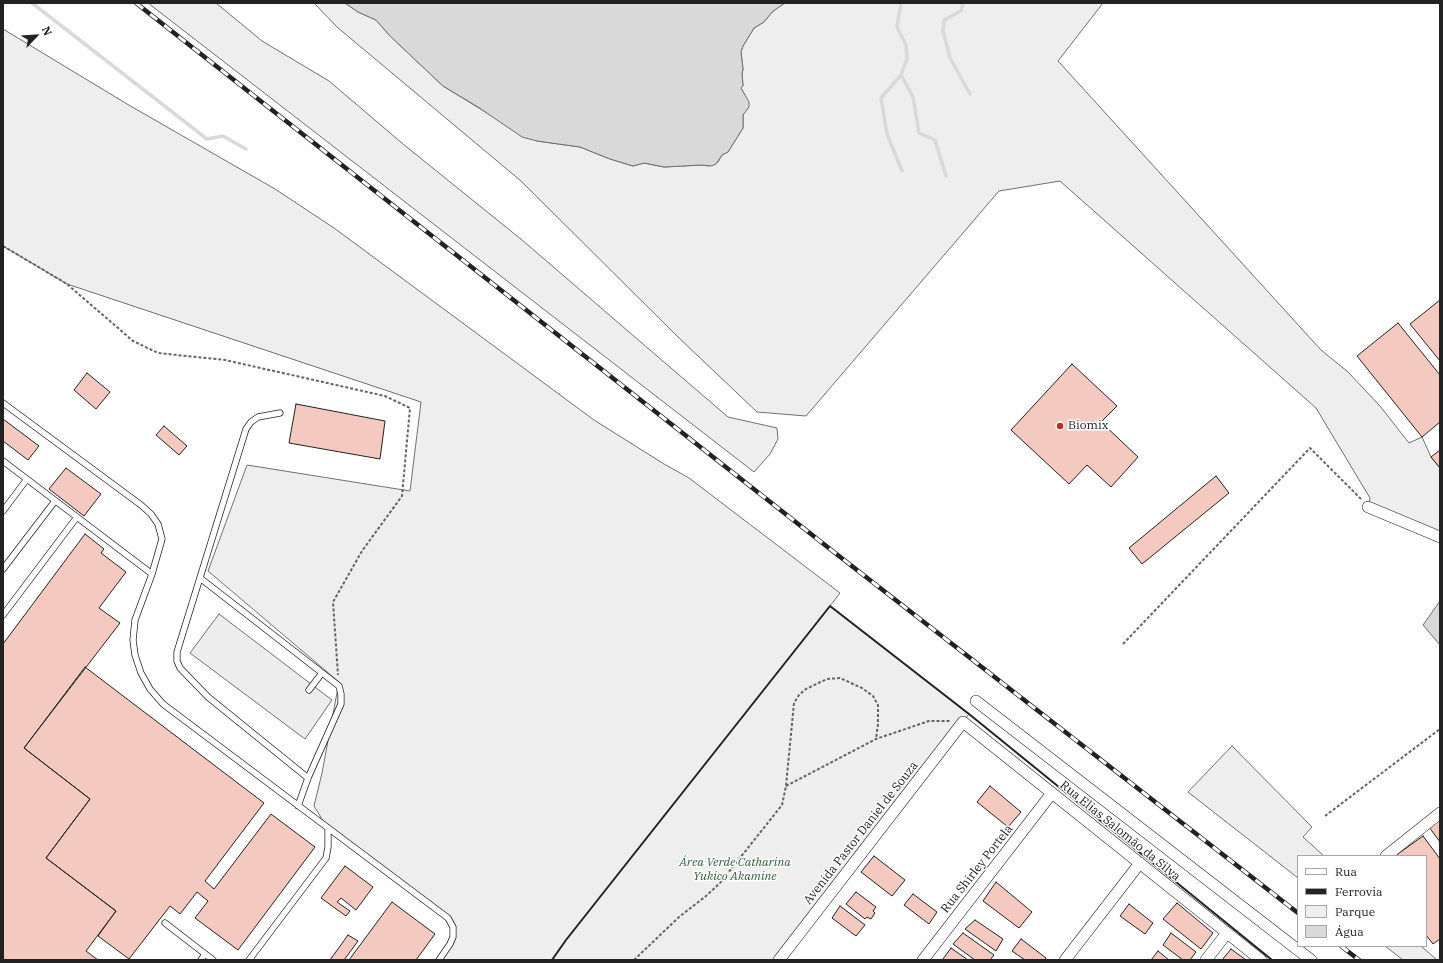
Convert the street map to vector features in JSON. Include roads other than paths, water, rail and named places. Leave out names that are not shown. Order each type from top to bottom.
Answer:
[{"type":"street","points":[[1368,507],[1440,538]]},
{"type":"street","points":[[976,701],[1311,960]]},
{"type":"street","name":"Rua Elias Salomão da Silva","points":[[963,722],[1261,960]]},
{"type":"street","name":"Avenida Pastor Daniel de Souza","points":[[779,960],[963,722]]},
{"type":"street","name":"Rua Shirley Portela","points":[[923,960],[1052,794]]},
{"type":"street","points":[[1387,855],[1440,813]]},
{"type":"street","points":[[1065,960],[1140,864]]},
{"type":"street","points":[[1206,960],[1227,933]]},
{"type":"lane","points":[[3,403],[151,514],[158,524],[162,539],[136,620],[133,640],[135,655],[141,673],[150,689],[163,704],[448,918],[453,927],[453,937],[439,960]]},
{"type":"lane","points":[[280,413],[258,417],[251,422],[246,429],[177,652],[177,661],[180,668],[208,697],[308,778]]},
{"type":"lane","points":[[3,461],[152,574]]},
{"type":"lane","points":[[3,511],[27,479]]},
{"type":"lane","points":[[3,570],[56,501]]},
{"type":"lane","points":[[3,615],[77,517]]},
{"type":"lane","points":[[200,578],[339,686],[341,694],[340,704],[308,778],[298,806]]},
{"type":"lane","points":[[309,690],[322,673]]},
{"type":"lane","points":[[249,960],[326,858],[328,847],[328,829]]},
{"type":"lane","points":[[165,923],[213,960]]},
{"type":"lane","points":[[201,960],[205,954]]},
{"type":"water","points":[[345,3],[785,3],[772,12],[764,22],[754,28],[743,46],[741,52],[743,86],[741,88],[749,102],[749,107],[743,115],[743,128],[728,152],[722,155],[716,164],[711,166],[664,167],[644,163],[633,166],[580,147],[537,141],[522,137],[478,107],[443,86],[390,36],[376,20],[358,12]]},
{"type":"water","points":[[1440,601],[1440,645],[1423,625]]},
{"type":"waterway","points":[[32,3],[207,139],[223,136],[246,149]]},
{"type":"waterway","points":[[901,3],[897,27],[906,45],[907,59],[901,75],[913,97],[919,133],[935,140],[946,176]]},
{"type":"waterway","points":[[963,3],[961,11],[944,20],[943,31],[950,58],[970,94]]},
{"type":"waterway","points":[[901,75],[881,98],[887,134],[902,171]]},
{"type":"railway","points":[[136,3],[830,549],[1297,912]]},
{"type":"railway","points":[[1342,947],[1359,960]]},
{"type":"place","name":"Biomix","points":[[1060,426]]},
{"type":"park label","name":"Área Verde Catharina Yukico Akamine","points":[[735,870]]}]
